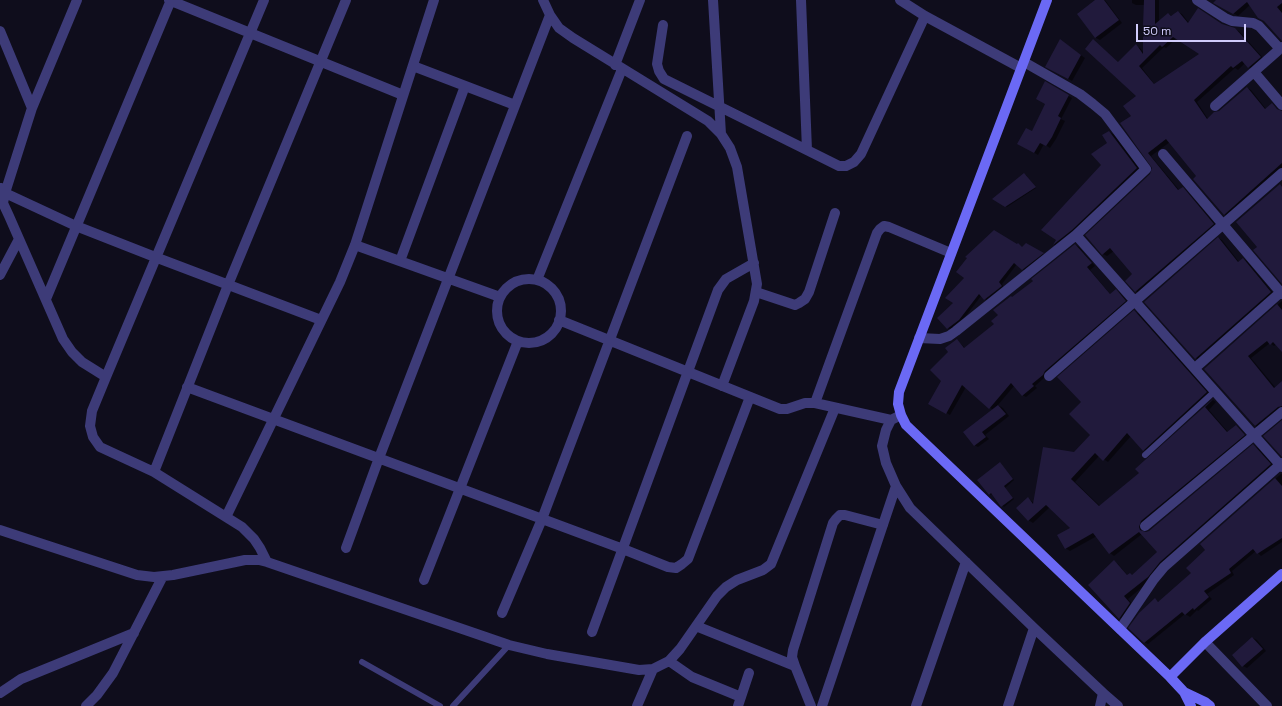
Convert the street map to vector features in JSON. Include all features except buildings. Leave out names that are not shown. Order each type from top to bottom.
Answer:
[{"type":"street","points":[[77,0],[32,108],[2,190],[4,203],[63,339],[72,352],[82,362],[106,376]]},
{"type":"street","points":[[46,299],[170,0],[403,95]]},
{"type":"street","points":[[264,0],[106,376],[92,411],[90,426],[93,437],[100,446],[154,472],[242,527],[254,539],[268,562]]},
{"type":"street","points":[[154,472],[228,285],[346,0]]},
{"type":"street","points":[[226,517],[321,320],[355,245],[434,0]]},
{"type":"street","points":[[542,0],[559,28],[618,67],[708,121],[721,134],[730,148],[737,168],[754,264],[756,292],[722,386]]},
{"type":"street","points":[[537,280],[618,67],[640,0]]},
{"type":"street","points":[[713,0],[721,134]]},
{"type":"street","points":[[801,0],[807,150]]},
{"type":"street","points":[[900,0],[926,16],[1080,94],[1105,114],[1146,169],[1076,235],[956,331],[949,336],[940,339],[920,338]]},
{"type":"street","points":[[1047,0],[899,392],[898,404],[906,425],[1170,677],[1184,692],[1191,706]]},
{"type":"street","points":[[1197,0],[1224,18],[1232,21],[1253,23],[1259,26],[1281,48],[1215,106]]},
{"type":"street","points":[[346,548],[379,458],[550,15]]},
{"type":"street","points":[[662,25],[657,64],[664,79],[839,166],[846,166],[854,162],[861,154],[926,16]]},
{"type":"street","points":[[0,31],[32,108]]},
{"type":"street","points":[[413,66],[515,105]]},
{"type":"street","points":[[1254,72],[1282,105]]},
{"type":"street","points":[[400,261],[465,86]]},
{"type":"street","points":[[502,613],[542,519],[687,136]]},
{"type":"street","points":[[1163,154],[1282,292],[1194,368]]},
{"type":"street","points":[[1049,376],[1282,173]]},
{"type":"street","points":[[2,190],[76,226],[321,320]]},
{"type":"street","points":[[756,292],[795,305],[805,299],[809,292],[835,213]]},
{"type":"street","points":[[815,403],[877,233],[880,229],[884,226],[889,227],[951,254]]},
{"type":"street","points":[[1076,235],[1281,465],[1164,568],[1154,579],[1120,629]]},
{"type":"street","points":[[0,275],[19,239]]},
{"type":"street","points":[[355,245],[500,297]]},
{"type":"street","points":[[592,632],[718,290],[726,279],[754,264]]},
{"type":"street","points":[[525,280],[537,280],[545,284],[553,291],[558,300],[560,310],[559,320],[555,329],[548,337],[539,342],[528,343],[518,341],[509,336],[502,328],[498,318],[497,308],[500,297],[506,289],[514,283],[525,280]]},
{"type":"street","points":[[559,320],[780,409],[787,410],[796,405],[815,403],[891,420]]},
{"type":"street","points":[[424,580],[518,341]]},
{"type":"street","points":[[187,387],[668,567],[676,568],[688,558],[750,397]]},
{"type":"street","points":[[0,530],[137,575],[154,577],[245,560],[259,560],[509,645],[547,654],[639,670],[653,669],[669,661],[680,649],[717,596],[726,587],[737,580],[763,570],[771,564],[835,408]]},
{"type":"street","points":[[1145,526],[1282,412]]},
{"type":"street","points":[[901,415],[891,420],[886,430],[882,446],[886,464],[896,486],[910,508],[1034,628],[1118,706]]},
{"type":"street","points":[[822,706],[896,486]]},
{"type":"street","points":[[811,706],[792,657],[836,519],[840,515],[845,515],[883,525]]},
{"type":"street","points":[[916,706],[966,562]]},
{"type":"street","points":[[1170,677],[1205,642],[1282,574]]},
{"type":"street","points":[[86,706],[97,695],[113,673],[163,576]]},
{"type":"street","points":[[696,626],[795,666]]},
{"type":"street","points":[[1008,706],[1034,628]]},
{"type":"street","points":[[0,693],[26,677],[134,633]]},
{"type":"street","points":[[1205,642],[1267,706]]},
{"type":"street","points":[[669,661],[692,678],[739,702],[749,673]]},
{"type":"street","points":[[637,706],[653,669]]},
{"type":"street","points":[[1184,692],[1210,706]]},
{"type":"street","points":[[1100,706],[1103,693]]},
{"type":"lane","points":[[1145,455],[1215,391]]},
{"type":"lane","points":[[452,706],[509,645]]},
{"type":"lane","points":[[362,662],[440,706]]}]
